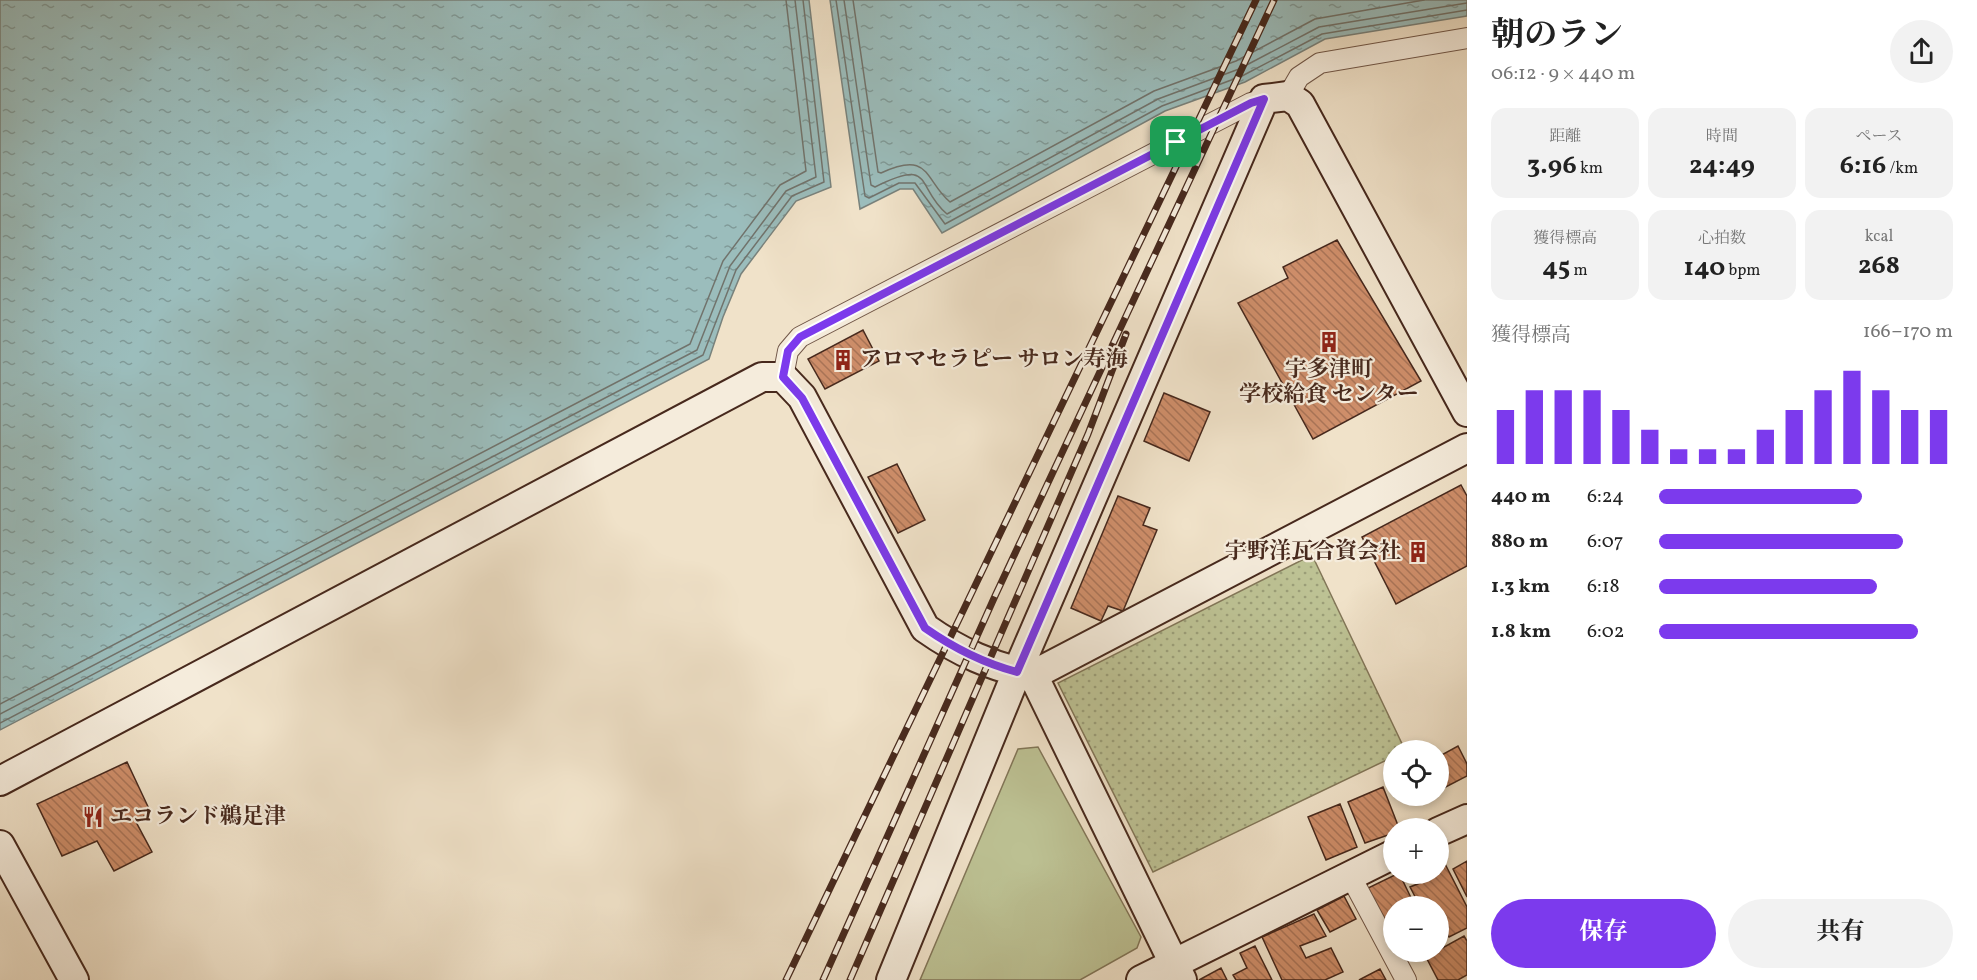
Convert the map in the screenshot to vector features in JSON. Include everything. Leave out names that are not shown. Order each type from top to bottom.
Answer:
[{"type":"street","points":[[891,980],[1276,98],[1299,77],[1320,63],[1467,38]]},
{"type":"street","points":[[783,377],[788,351],[800,337],[1251,103],[1276,98],[1300,104],[1467,412]]},
{"type":"street","points":[[0,781],[762,377],[783,377],[802,398],[925,628],[952,647],[986,663],[1025,673],[1467,448]]},
{"type":"street","points":[[1025,673],[1178,971]]},
{"type":"street","points":[[1449,827],[1467,819]]},
{"type":"street","points":[[0,845],[74,980]]},
{"type":"street","points":[[1141,980],[1178,971],[1350,875],[1383,859]]},
{"type":"street","points":[[1350,875],[1406,980]]},
{"type":"green space","points":[[1312,555],[1400,740],[1383,740],[1383,762],[1153,872],[1058,683]]},
{"type":"green space","points":[[1038,747],[1141,937],[1137,948],[1080,980],[920,980],[1018,749]]},
{"type":"water","points":[[0,0],[809,0],[831,187],[796,201],[741,274],[709,359],[0,730]]},
{"type":"water","points":[[830,0],[1467,0],[1467,16],[1325,39],[1245,82],[1165,111],[942,233],[913,189],[900,189],[860,209]]},
{"type":"building","name":"宇多津町 学校給食 センター","points":[[1337,240],[1421,381],[1313,439],[1238,303],[1288,278],[1283,267]]},
{"type":"building","name":"アロマセラピー サロン寿海","points":[[863,330],[879,361],[825,389],[808,359]]},
{"type":"building","points":[[1164,393],[1210,412],[1189,461],[1144,441]]},
{"type":"building","points":[[897,464],[925,520],[898,533],[868,477]]},
{"type":"building","name":"宇野洋瓦合資会社","points":[[1461,485],[1467,496],[1467,566],[1396,604],[1362,537]]},
{"type":"building","points":[[1118,496],[1150,508],[1143,525],[1157,530],[1123,611],[1108,606],[1101,621],[1071,608]]},
{"type":"building","points":[[1458,746],[1467,764],[1467,776],[1449,785],[1449,751]]},
{"type":"building","name":"エコランド鵜足津","points":[[127,762],[151,813],[135,820],[152,852],[114,871],[97,841],[62,856],[37,804]]},
{"type":"building","points":[[1383,787],[1383,806],[1390,806],[1395,818],[1383,818],[1383,837],[1365,843],[1348,802]]},
{"type":"building","points":[[1340,804],[1357,847],[1326,860],[1308,817]]},
{"type":"building","points":[[1467,861],[1467,897],[1453,869]]},
{"type":"building","points":[[1449,872],[1467,907],[1467,928],[1449,937],[1449,896],[1415,896],[1410,887],[1418,884],[1449,884]]},
{"type":"building","points":[[1383,881],[1383,884],[1404,884],[1410,896],[1383,896],[1383,923],[1366,889]]},
{"type":"building","points":[[1344,896],[1356,919],[1330,932],[1317,910]]},
{"type":"building","points":[[1314,914],[1326,936],[1300,946],[1306,958],[1331,948],[1343,972],[1325,980],[1282,980],[1262,937]]},
{"type":"building","points":[[1464,936],[1467,941],[1467,975],[1458,980],[1438,980],[1429,962],[1449,962],[1449,944]]},
{"type":"building","points":[[1255,946],[1272,980],[1236,980],[1233,975],[1247,968],[1240,953]]},
{"type":"building","points":[[1221,968],[1227,980],[1199,980]]},
{"type":"building","points":[[1380,969],[1386,980],[1359,980]]},
{"type":"railway","points":[[786,980],[1256,0]]},
{"type":"railway","points":[[823,980],[995,596],[1274,0]]},
{"type":"railway","points":[[850,980],[1088,434],[1126,334]]},
{"type":"place","name":"宇多津町 学校給食 センター","points":[[1329,342]]},
{"type":"place","name":"アロマセラピー サロン寿海","points":[[843,360]]},
{"type":"place","name":"宇野洋瓦合資会社","points":[[1418,552]]},
{"type":"place","name":"エコランド鵜足津","points":[[93,817]]},
{"type":"route","points":[[1264,99],[1017,672],[986,663],[952,647],[925,628],[802,398],[783,377],[788,351],[800,337],[1176,142],[1251,103],[1264,99]]}]
